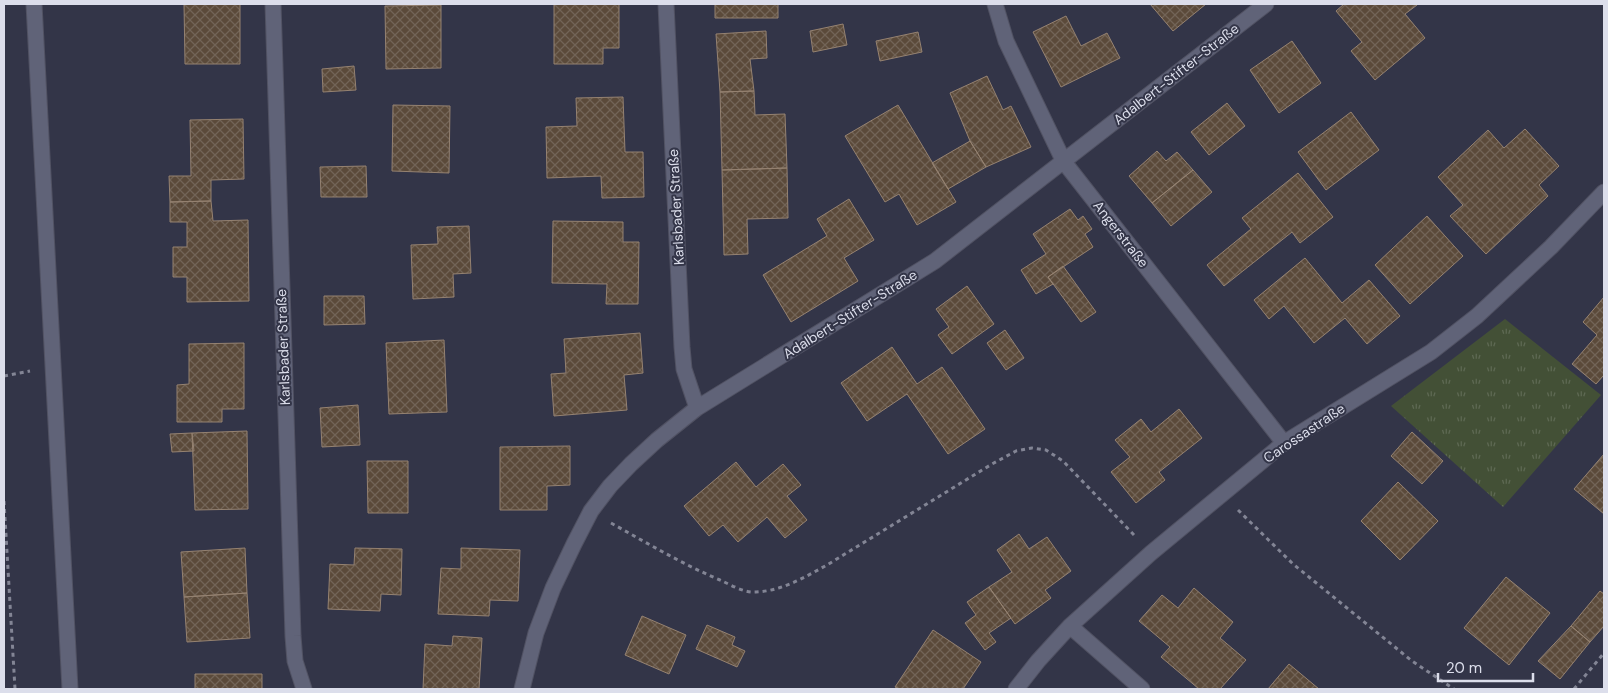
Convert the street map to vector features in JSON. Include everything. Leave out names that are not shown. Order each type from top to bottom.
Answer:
[{"type":"street","points":[[34,4],[70,689]]},
{"type":"street","name":"Karlsbader Straße","points":[[273,4],[293,636],[295,662],[304,689]]},
{"type":"street","name":"Karlsbader Straße","points":[[666,4],[682,346],[684,369],[697,408]]},
{"type":"street","name":"Angerstraße","points":[[995,4],[1006,41],[1064,162],[1284,443]]},
{"type":"street","name":"Adalbert-Stifter-Straße","points":[[522,689],[536,633],[553,588],[591,512],[610,486],[657,440],[697,408],[935,261],[1266,4]]},
{"type":"street","name":"Carossastraße","points":[[1016,689],[1038,661],[1070,626],[1151,553],[1284,443],[1431,352],[1477,316],[1551,248],[1604,192]]},
{"type":"street","points":[[1070,626],[1142,689]]},
{"type":"path","points":[[591,512],[699,571],[737,588],[754,592],[776,589],[801,580],[992,464],[1016,451],[1032,448],[1046,450],[1063,461],[1151,553]]},
{"type":"path","points":[[1221,494],[1293,564],[1412,661],[1454,689]]},
{"type":"path","points":[[4,501],[15,689]]},
{"type":"path","points":[[1574,689],[1604,653]]},
{"type":"green space","points":[[1505,319],[1601,395],[1503,507],[1391,406]]},
{"type":"building","points":[[184,4],[240,4],[240,64],[185,64]]},
{"type":"building","points":[[554,4],[619,4],[619,48],[603,48],[603,64],[554,64]]},
{"type":"building","points":[[715,4],[778,4],[778,18],[715,18]]},
{"type":"building","points":[[1150,4],[1206,4],[1173,31]]},
{"type":"building","points":[[1344,4],[1415,4],[1417,5],[1405,14],[1425,38],[1375,80],[1351,51],[1362,42],[1336,11]]},
{"type":"building","points":[[441,5],[441,68],[386,69],[385,6]]},
{"type":"building","points":[[1066,16],[1081,46],[1107,33],[1120,58],[1061,87],[1033,32]]},
{"type":"building","points":[[843,24],[847,45],[813,52],[810,31]]},
{"type":"building","points":[[766,31],[767,58],[750,59],[754,91],[720,92],[716,34]]},
{"type":"building","points":[[918,32],[922,52],[880,61],[876,41]]},
{"type":"building","points":[[1292,41],[1321,83],[1279,113],[1250,70]]},
{"type":"building","points":[[354,66],[356,90],[323,92],[322,69]]},
{"type":"building","points":[[987,76],[1003,110],[1011,106],[1031,147],[986,167],[970,141],[950,93]]},
{"type":"building","points":[[754,91],[755,115],[785,114],[787,168],[722,170],[720,92]]},
{"type":"building","points":[[623,97],[625,152],[643,152],[644,197],[602,198],[601,176],[547,178],[546,127],[577,126],[576,98]]},
{"type":"building","points":[[1227,103],[1245,126],[1209,155],[1191,132]]},
{"type":"building","points":[[393,105],[450,106],[449,173],[392,171]]},
{"type":"building","points":[[898,105],[956,202],[917,225],[899,194],[885,202],[845,136]]},
{"type":"building","points":[[1351,112],[1379,150],[1326,190],[1298,152]]},
{"type":"building","points":[[243,119],[244,179],[211,180],[211,201],[170,202],[169,176],[191,176],[190,120]]},
{"type":"building","points":[[1525,129],[1559,166],[1539,185],[1548,196],[1486,254],[1450,216],[1463,205],[1438,177],[1488,130],[1504,148]]},
{"type":"building","points":[[970,141],[986,167],[948,189],[932,163]]},
{"type":"building","points":[[1157,151],[1166,161],[1177,152],[1193,170],[1152,203],[1129,176]]},
{"type":"building","points":[[366,166],[367,197],[321,197],[320,167]]},
{"type":"building","points":[[787,168],[788,218],[747,219],[748,254],[724,255],[722,170]]},
{"type":"building","points":[[1193,170],[1212,192],[1171,226],[1152,203]]},
{"type":"building","points":[[1298,173],[1333,217],[1300,243],[1292,232],[1224,286],[1207,265],[1251,229],[1242,218]]},
{"type":"building","points":[[849,199],[874,240],[844,258],[858,281],[791,322],[763,275],[827,236],[817,219]]},
{"type":"building","points":[[211,201],[213,221],[248,220],[249,301],[187,302],[187,277],[173,277],[173,247],[187,247],[187,222],[170,222],[170,202]]},
{"type":"building","points":[[1070,209],[1078,220],[1083,216],[1092,229],[1085,234],[1093,247],[1048,277],[1053,284],[1036,294],[1021,270],[1046,254],[1033,234]]},
{"type":"building","points":[[1427,216],[1463,256],[1410,304],[1375,265]]},
{"type":"building","points":[[553,221],[623,222],[623,242],[639,242],[638,304],[606,304],[607,284],[552,283]]},
{"type":"building","points":[[469,226],[471,273],[453,274],[454,297],[413,299],[411,245],[438,244],[437,227]]},
{"type":"building","points":[[1305,258],[1342,303],[1369,280],[1400,316],[1367,344],[1345,318],[1314,343],[1284,306],[1269,319],[1254,300]]},
{"type":"building","points":[[1063,266],[1096,312],[1081,322],[1048,277]]},
{"type":"building","points":[[967,286],[994,324],[952,354],[938,335],[949,327],[936,309]]},
{"type":"building","points":[[324,296],[364,296],[365,324],[324,325]]},
{"type":"building","points":[[1604,297],[1604,375],[1596,384],[1572,364],[1597,335],[1583,322]]},
{"type":"building","points":[[1005,330],[1024,358],[1006,370],[987,343]]},
{"type":"building","points":[[640,333],[643,373],[624,375],[627,410],[554,416],[551,374],[566,373],[564,339]]},
{"type":"building","points":[[444,340],[447,412],[389,414],[386,343]]},
{"type":"building","points":[[244,343],[244,409],[222,409],[222,422],[177,422],[177,385],[189,384],[189,344]]},
{"type":"building","points":[[892,347],[917,384],[942,367],[985,429],[948,454],[907,394],[867,421],[841,383]]},
{"type":"building","points":[[358,405],[360,445],[322,447],[320,408]]},
{"type":"building","points":[[1179,409],[1202,438],[1159,472],[1165,480],[1136,503],[1111,472],[1130,457],[1115,440],[1141,419],[1151,432]]},
{"type":"building","points":[[247,431],[248,509],[195,510],[192,433]]},
{"type":"building","points":[[1412,432],[1443,461],[1422,484],[1391,456]]},
{"type":"building","points":[[192,433],[194,451],[172,452],[170,434]]},
{"type":"building","points":[[570,446],[570,485],[547,486],[547,510],[500,510],[500,447]]},
{"type":"building","points":[[1604,454],[1604,514],[1574,489]]},
{"type":"building","points":[[367,461],[408,461],[408,513],[368,513]]},
{"type":"building","points":[[736,462],[756,487],[783,464],[801,485],[787,496],[807,520],[785,538],[767,517],[738,542],[723,525],[709,536],[684,506]]},
{"type":"building","points":[[1398,482],[1438,521],[1400,560],[1361,521]]},
{"type":"building","points":[[1019,534],[1029,549],[1047,537],[1071,571],[1045,590],[1051,598],[1015,624],[989,587],[1012,572],[997,550]]},
{"type":"building","points":[[245,548],[247,593],[184,597],[181,552]]},
{"type":"building","points":[[355,548],[402,549],[401,595],[381,594],[380,611],[328,609],[330,564],[354,565]]},
{"type":"building","points":[[461,548],[520,550],[518,601],[490,600],[489,616],[438,614],[441,568],[461,569]]},
{"type":"building","points":[[1506,577],[1550,613],[1509,665],[1464,628]]},
{"type":"building","points":[[989,587],[1011,618],[989,633],[996,642],[985,650],[965,623],[976,615],[967,602]]},
{"type":"building","points":[[1194,588],[1233,622],[1220,638],[1246,660],[1220,689],[1199,689],[1161,657],[1170,647],[1139,621],[1162,595],[1178,608]]},
{"type":"building","points":[[1600,591],[1604,594],[1604,626],[1590,642],[1571,626]]},
{"type":"building","points":[[247,593],[250,638],[187,642],[184,597]]},
{"type":"building","points":[[642,616],[686,635],[669,674],[625,655]]},
{"type":"building","points":[[707,625],[735,637],[732,645],[745,651],[737,667],[696,649]]},
{"type":"building","points":[[1571,626],[1590,642],[1560,679],[1538,661]]},
{"type":"building","points":[[933,630],[981,662],[963,689],[899,689],[895,687]]},
{"type":"building","points":[[453,636],[482,638],[479,689],[423,689],[425,644],[452,646]]},
{"type":"building","points":[[1289,664],[1319,689],[1268,689]]},
{"type":"building","points":[[195,674],[262,674],[262,689],[195,689]]}]
